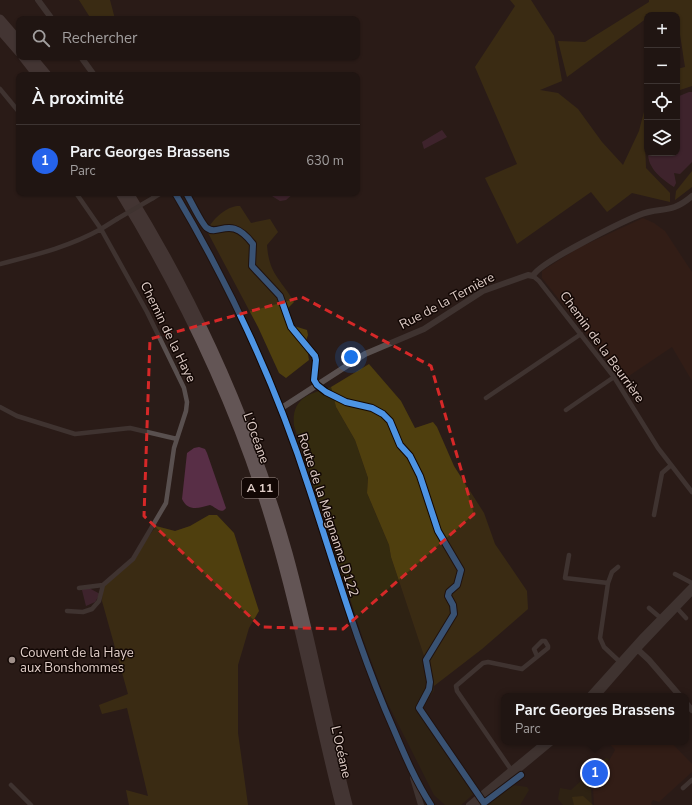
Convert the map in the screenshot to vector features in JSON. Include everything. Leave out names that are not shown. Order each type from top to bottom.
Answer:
[{"type":"highway","points":[[0,19],[16,38]]},
{"type":"highway","points":[[0,30],[16,49]]},
{"type":"highway","points":[[25,60],[35,72]]},
{"type":"highway","points":[[34,60],[44,72]]},
{"type":"highway","name":"L’Océane","points":[[122,196],[163,266],[191,320],[220,383],[248,452],[266,504],[285,570],[340,805]]},
{"type":"highway","name":"L’Océane","points":[[131,196],[165,253],[206,333],[230,386],[256,453],[275,510],[297,587],[348,805]]},
{"type":"street","points":[[38,0],[50,16]]},
{"type":"street","points":[[83,60],[92,72]]},
{"type":"street","points":[[0,89],[16,108]]},
{"type":"street","name":"Chemin de la Haye","points":[[78,196],[100,229],[147,312],[184,388],[187,402],[186,411],[174,448],[166,503],[133,559],[103,585]]},
{"type":"street","points":[[0,264],[61,247],[83,239],[156,196]]},
{"type":"street","name":"Route de la Meignanne D122","points":[[177,196],[223,280],[253,344],[280,409],[309,486],[343,598],[363,655],[408,762]]},
{"type":"street","name":"Rue de la Ternière","points":[[280,409],[365,354],[424,329],[483,291],[528,275],[533,276],[540,268],[575,246],[640,215],[678,207],[692,196]]},
{"type":"street","name":"Chemin de la Beurrière","points":[[533,276],[540,280],[614,377],[670,466],[692,492]]},
{"type":"street","points":[[486,398],[581,334]]},
{"type":"street","points":[[566,410],[614,377]]},
{"type":"street","points":[[0,407],[17,416],[75,434],[130,428],[177,439]]},
{"type":"street","points":[[654,515],[662,473],[670,466]]},
{"type":"street","points":[[568,555],[565,578],[608,584]]},
{"type":"street","points":[[618,567],[612,572],[608,584],[600,638],[604,647],[620,662]]},
{"type":"street","points":[[675,574],[692,585],[675,606]]},
{"type":"street","points":[[66,611],[84,612],[92,609],[99,602],[103,585],[79,588]]},
{"type":"street","points":[[592,693],[662,619],[692,592]]},
{"type":"street","points":[[675,606],[686,618]]},
{"type":"street","points":[[649,608],[662,619]]},
{"type":"street","points":[[599,693],[636,647]]},
{"type":"street","points":[[636,647],[677,693]]},
{"type":"street","points":[[512,771],[457,691],[456,686],[458,682],[483,663],[488,662],[522,669],[537,656]]},
{"type":"street","points":[[469,805],[542,745]]},
{"type":"street","points":[[476,805],[548,745]]},
{"type":"street","points":[[408,762],[422,805]]},
{"type":"street","points":[[408,762],[431,805]]},
{"type":"street","points":[[683,788],[692,780]]},
{"type":"street","points":[[11,785],[30,804]]},
{"type":"highlighted area","points":[[302,297],[431,366],[474,514],[343,629],[261,627],[144,516],[150,339]]},
{"type":"shaded area","points":[[79,0],[110,0],[114,16],[89,16]]},
{"type":"shaded area","points":[[510,0],[531,0],[554,36],[562,81],[540,90],[558,93],[578,109],[602,142],[623,165],[639,131],[644,112],[644,156],[646,156],[646,168],[670,193],[670,202],[632,193],[607,212],[591,192],[517,244],[485,178],[517,164],[475,67],[515,6]]},
{"type":"shaded area","points":[[649,0],[692,0],[692,86],[680,90],[680,68],[685,67],[680,34],[680,12],[644,12],[644,20],[567,77],[558,41],[585,42],[649,2]]},
{"type":"shaded area","points":[[692,92],[692,162],[680,174],[674,173],[676,183],[674,187],[656,173],[650,164],[648,156],[680,156],[680,96]]},
{"type":"shaded area","points":[[442,130],[447,137],[424,149],[422,142]]},
{"type":"shaded area","points":[[692,171],[692,187],[675,200],[676,191]]},
{"type":"shaded area","points":[[272,196],[291,196],[286,200],[280,201]]},
{"type":"shaded area","points":[[240,206],[251,223],[270,219],[278,232],[267,245],[270,263],[276,276],[294,302],[287,309],[294,326],[307,330],[308,335],[306,341],[309,360],[286,378],[279,373],[258,327],[207,231],[219,215],[232,207]]},
{"type":"shaded area","points":[[643,218],[654,223],[665,231],[692,272],[692,381],[672,347],[623,380],[542,278],[542,271],[578,248]]},
{"type":"shaded area","points":[[369,364],[401,401],[415,428],[433,422],[437,427],[454,466],[484,513],[495,544],[527,591],[528,609],[482,649],[434,686],[391,557],[389,545],[367,493],[368,478],[355,440],[336,407],[331,387]]},
{"type":"shaded area","points":[[331,387],[336,407],[355,440],[368,478],[367,493],[389,545],[391,557],[434,686],[434,691],[421,707],[478,790],[461,805],[445,805],[434,795],[386,700],[364,642],[294,426],[295,409],[299,403],[309,395]]},
{"type":"shaded area","points":[[199,447],[205,449],[207,453],[226,508],[222,511],[210,505],[198,508],[187,506],[182,499],[187,453],[194,448]]},
{"type":"shaded area","points":[[209,515],[217,515],[234,533],[259,611],[249,628],[238,665],[238,733],[248,805],[129,805],[126,790],[148,796],[127,708],[102,714],[99,705],[128,694],[102,601],[103,585],[133,559],[156,526],[175,531],[190,526]]},
{"type":"shaded area","points":[[89,588],[100,594],[95,602],[86,606],[82,590]]},
{"type":"shaded area","points":[[611,745],[674,745],[692,764],[692,772],[659,802],[653,800],[651,803],[652,805],[594,805],[593,789],[615,750]]},
{"type":"shaded area","points":[[606,758],[609,759],[591,788],[592,805],[563,805],[558,799],[560,788],[571,790]]},
{"type":"shaded area","points":[[512,785],[527,787],[529,790],[520,805],[488,805]]},
{"type":"shaded area","points":[[583,796],[593,805],[574,805],[572,797]]},
{"type":"cycle path","points":[[177,196],[233,300],[267,374],[296,450],[348,610],[381,700],[420,787],[431,805]]},
{"type":"cycle path","points":[[188,196],[207,228],[211,230],[226,228],[238,230],[253,244],[252,266],[280,296],[291,327],[315,356],[314,380],[317,385],[326,392],[346,402],[372,408],[383,414],[390,421],[400,445],[410,456],[420,476],[438,531],[461,570],[457,585],[449,592],[448,596],[453,605],[454,614],[426,660],[430,682],[429,689],[419,708],[484,803],[521,775]]},
{"type":"place","name":"Couvent de la Haye aux Bonshommes","points":[[12,660]]},
{"type":"place","name":"Parc Georges Brassens","points":[[595,773]]}]
